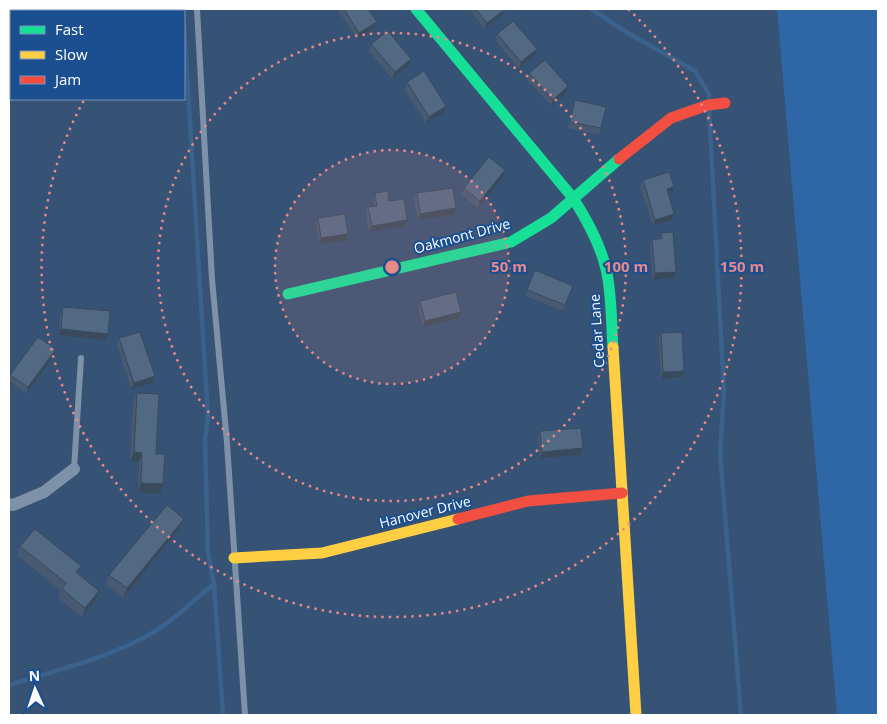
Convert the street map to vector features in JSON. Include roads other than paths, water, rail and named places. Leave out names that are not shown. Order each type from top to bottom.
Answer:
[{"type":"street","name":"Cedar Lane","points":[[416,9],[573,198],[595,232],[607,270],[636,715]]},
{"type":"street","name":"Oakmont Drive","points":[[288,294],[511,242],[551,218],[671,118],[708,105],[725,103]]},
{"type":"street","points":[[9,504],[13,505],[44,492],[74,469]]},
{"type":"street","name":"Hanover Drive","points":[[234,558],[322,553],[528,501],[622,493]]},
{"type":"lane","points":[[197,9],[212,278],[227,443],[245,715]]},
{"type":"lane","points":[[74,469],[81,358]]},
{"type":"waterway","points":[[591,9],[628,33],[695,71],[709,94],[709,100]]},
{"type":"waterway","points":[[185,40],[208,417],[205,440],[208,553],[214,584],[223,715]]},
{"type":"waterway","points":[[709,108],[724,392],[720,452],[741,715]]},
{"type":"waterway","points":[[9,685],[94,659],[127,646],[171,620],[214,584]]}]
